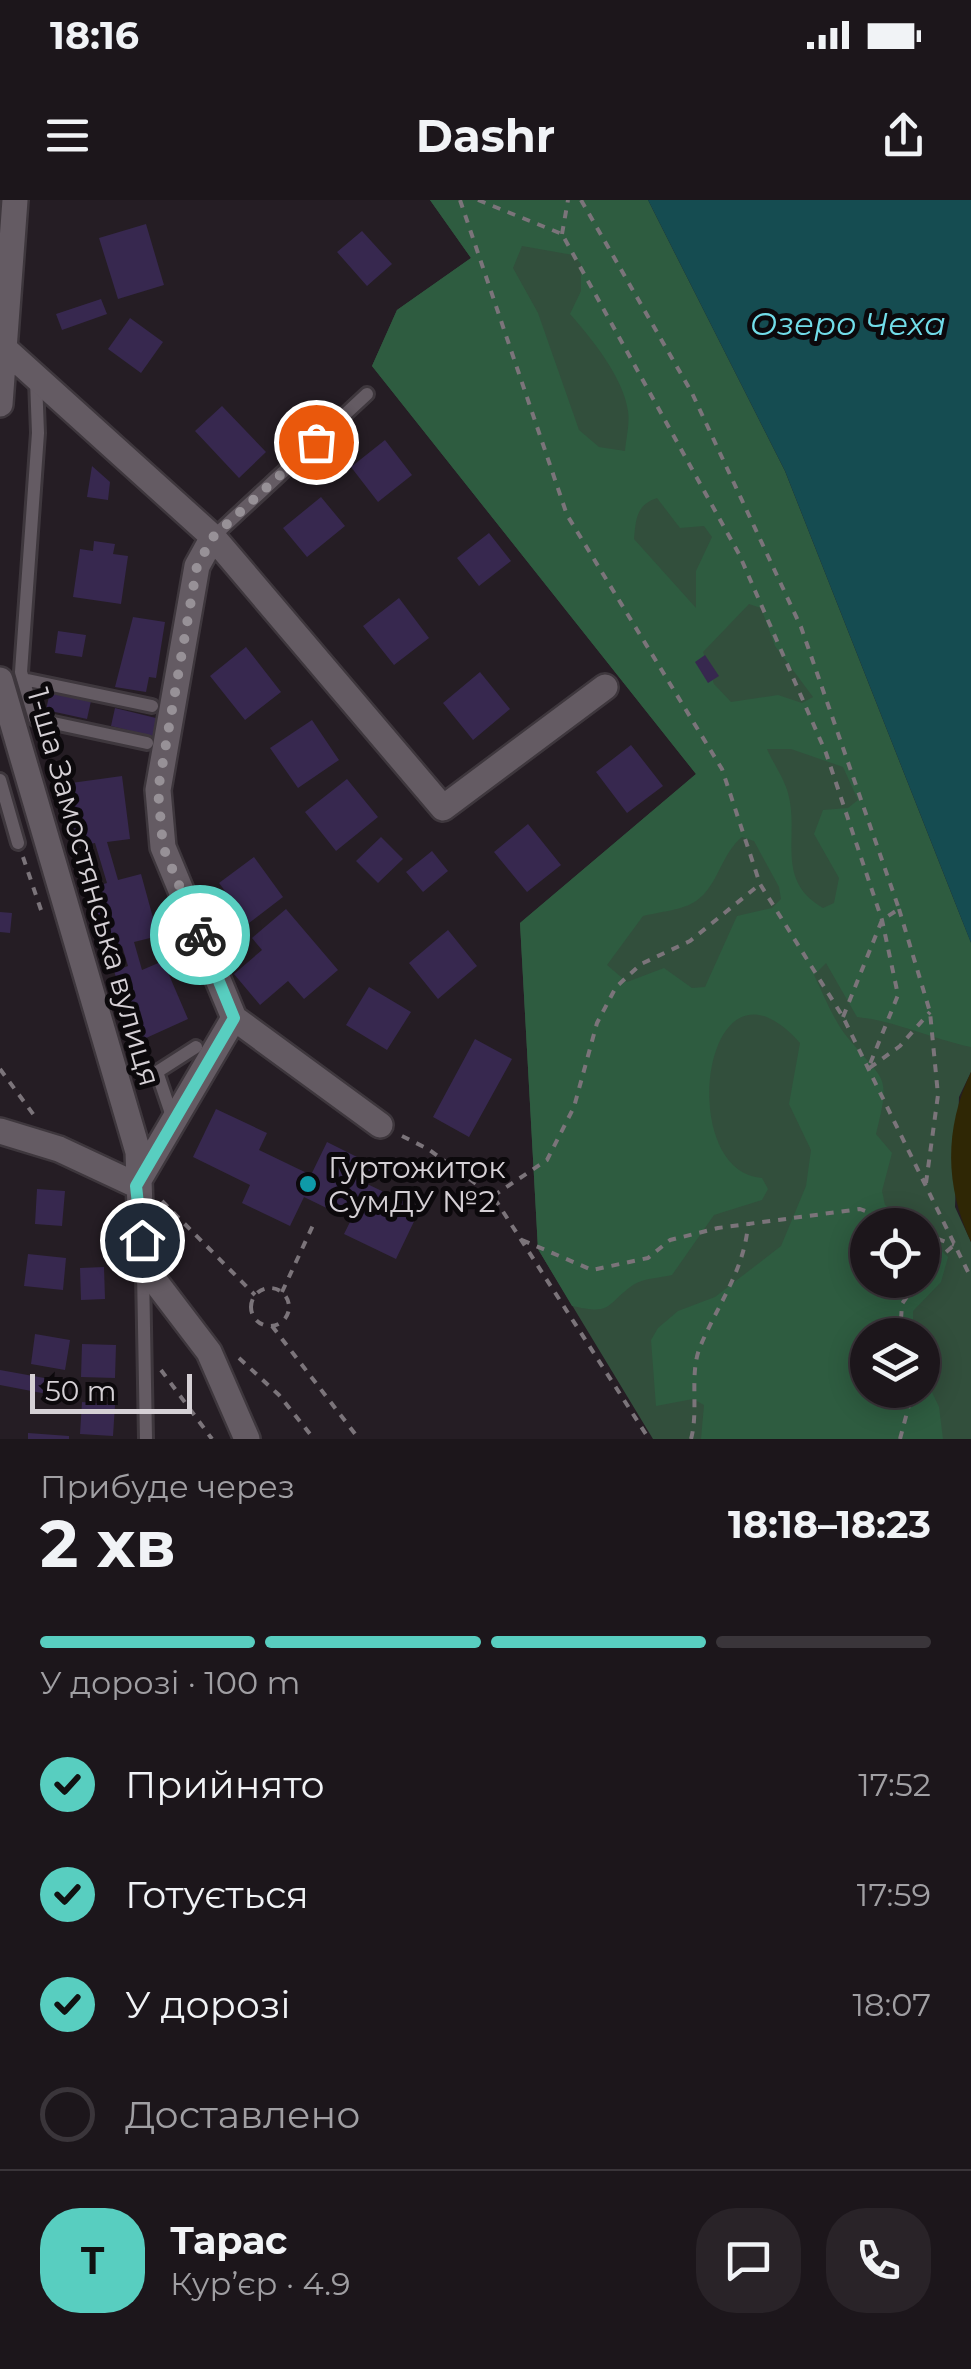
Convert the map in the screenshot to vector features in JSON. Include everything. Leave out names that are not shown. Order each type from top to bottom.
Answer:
[{"type":"street","points":[[0,404],[15,200]]},
{"type":"street","points":[[6,350],[213,537],[443,808],[605,687]]},
{"type":"street","points":[[213,537],[197,566],[158,790],[163,847],[234,1018],[380,1126]]},
{"type":"street","name":"1-ша Замостянська вулиця","points":[[12,680],[138,1152],[136,1186],[142,1264]]},
{"type":"street","points":[[0,1130],[59,1149],[136,1186],[176,1124],[234,1018]]},
{"type":"street","points":[[142,1264],[209,1352],[247,1439]]},
{"type":"lane","points":[[36,378],[38,433],[12,680],[35,719],[148,743]]},
{"type":"lane","points":[[213,537],[367,394]]},
{"type":"lane","points":[[12,680],[152,706]]},
{"type":"lane","points":[[0,780],[18,843]]},
{"type":"lane","points":[[176,1124],[157,1072],[196,1047]]},
{"type":"lane","points":[[142,1264],[146,1439]]},
{"type":"path","points":[[460,200],[567,515],[722,769],[760,884],[843,1017],[971,1278]]},
{"type":"path","points":[[478,200],[562,234]]},
{"type":"path","points":[[568,200],[562,234],[739,554],[826,753],[882,920],[898,995],[868,1069]]},
{"type":"path","points":[[581,200],[692,392],[801,627],[930,1012],[938,1095],[926,1187]]},
{"type":"path","points":[[826,753],[842,745]]},
{"type":"path","points":[[493,1196],[547,1160],[574,1106],[598,1023],[616,986],[641,964],[690,940],[760,884]]},
{"type":"path","points":[[843,1017],[882,920],[898,909]]},
{"type":"path","points":[[868,1069],[900,1046],[930,1012]]},
{"type":"path","points":[[0,1069],[36,1117]]},
{"type":"path","points":[[380,1126],[428,1150],[493,1196],[649,1439]]},
{"type":"path","points":[[136,1186],[152,1191],[255,1295]]},
{"type":"path","points":[[522,1240],[592,1270],[648,1258],[670,1240],[748,1224],[850,1210]]},
{"type":"path","points":[[272,1326],[288,1313],[282,1292],[315,1220]]},
{"type":"path","points":[[691,1439],[696,1420],[698,1351],[746,1250],[748,1224]]},
{"type":"path","points":[[940,1239],[954,1244]]},
{"type":"path","points":[[940,1256],[954,1244]]},
{"type":"path","points":[[255,1295],[268,1288],[282,1292]]},
{"type":"path","points":[[255,1295],[253,1316],[272,1326],[359,1439]]},
{"type":"path","points":[[159,1368],[212,1439]]},
{"type":"path","points":[[900,1439],[909,1408]]},
{"type":"green space","points":[[430,200],[648,200],[971,943],[971,1072],[959,1097],[955,1207],[971,1242],[971,1439],[653,1439],[538,1249],[520,923],[696,774],[372,366],[397,310],[471,258]]},
{"type":"green space","points":[[430,200],[648,200],[785,471],[971,943],[971,1047],[857,1017],[826,963],[814,975],[838,1023],[881,1080],[883,1100],[876,1134],[892,1153],[882,1191],[889,1208],[850,1208],[850,1298],[926,1298],[913,1311],[913,1318],[850,1318],[850,1408],[939,1408],[943,1439],[701,1439],[704,1405],[693,1399],[656,1406],[651,1340],[658,1328],[678,1311],[715,1297],[781,1246],[806,1186],[811,1150],[789,1104],[800,1043],[767,1017],[741,1017],[722,1036],[712,1067],[710,1104],[717,1139],[734,1166],[762,1178],[768,1189],[762,1200],[714,1215],[672,1275],[637,1283],[602,1309],[572,1306],[538,1249],[520,923],[696,774],[372,366],[397,310],[471,258]],"holes":[[[522,246],[573,255],[581,264],[581,291],[570,314],[597,347],[620,385],[628,416],[625,451],[599,447],[579,430],[538,313],[513,268]],[[657,498],[680,528],[704,526],[712,537],[696,571],[696,608],[634,539],[638,514]],[[749,604],[761,608],[775,646],[813,697],[802,703],[778,695],[731,702],[714,684],[703,652]],[[767,749],[791,749],[843,767],[858,800],[848,808],[823,810],[814,834],[839,878],[834,903],[823,908],[808,897],[794,871],[788,793]],[[742,837],[754,841],[779,887],[781,899],[772,908],[737,916],[705,987],[692,988],[664,968],[627,982],[607,965],[643,916],[684,907],[703,895]]]},
{"type":"green space","points":[[940,1249],[948,1257],[940,1283]]},
{"type":"sand","points":[[971,1072],[971,1242],[956,1200],[951,1157],[956,1115]]},
{"type":"water","name":"Озеро Чеха","points":[[648,200],[971,200],[971,943],[785,471]]},
{"type":"building","points":[[146,224],[164,285],[118,299],[99,238]]},
{"type":"building","points":[[362,231],[392,264],[367,286],[337,252]]},
{"type":"building","points":[[101,299],[107,314],[62,330],[56,314]]},
{"type":"building","points":[[130,318],[163,342],[141,373],[108,349]]},
{"type":"building","points":[[222,406],[266,452],[239,478],[195,431]]},
{"type":"building","points":[[385,440],[412,475],[378,502],[351,467]]},
{"type":"building","points":[[92,466],[110,482],[108,500],[87,497]]},
{"type":"building","points":[[321,497],[345,526],[307,557],[283,528]]},
{"type":"building","points":[[489,533],[511,561],[479,586],[457,558]]},
{"type":"building","points":[[94,541],[115,544],[113,554],[128,556],[121,604],[73,597],[80,549],[93,551]]},
{"type":"building","points":[[399,598],[429,638],[394,665],[363,626]]},
{"type":"building","points":[[133,617],[165,622],[156,678],[149,677],[146,692],[115,687]]},
{"type":"building","points":[[58,631],[86,635],[82,657],[55,653]]},
{"type":"building","points":[[246,647],[281,692],[245,720],[210,676]]},
{"type":"building","points":[[705,655],[719,676],[708,683],[695,662]]},
{"type":"building","points":[[480,672],[510,709],[473,740],[443,703]]},
{"type":"building","points":[[50,692],[91,701],[87,719],[46,710]]},
{"type":"building","points":[[115,708],[160,719],[156,737],[111,726]]},
{"type":"building","points":[[312,720],[339,760],[298,788],[270,748]]},
{"type":"building","points":[[631,745],[663,786],[627,813],[596,772]]},
{"type":"building","points":[[122,776],[130,839],[107,842],[118,880],[141,874],[158,936],[134,942],[142,970],[163,961],[188,1019],[135,1043],[109,984],[117,980],[114,971],[128,966],[122,946],[102,951],[85,889],[107,883],[95,843],[73,847],[64,784]]},
{"type":"building","points":[[347,779],[378,817],[336,851],[305,812]]},
{"type":"building","points":[[528,824],[561,865],[527,892],[494,852]]},
{"type":"building","points":[[381,837],[403,859],[378,883],[356,861]]},
{"type":"building","points":[[432,851],[448,871],[423,892],[406,872]]},
{"type":"building","points":[[254,857],[283,897],[249,923],[219,883]]},
{"type":"building","points":[[286,909],[338,970],[304,999],[288,981],[260,1005],[234,974],[262,950],[252,938]]},
{"type":"building","points":[[0,912],[12,913],[10,933],[0,932]]},
{"type":"building","points":[[448,930],[477,966],[438,999],[409,963]]},
{"type":"building","points":[[369,987],[411,1012],[387,1050],[346,1025]]},
{"type":"building","points":[[475,1039],[512,1059],[469,1137],[433,1117]]},
{"type":"building","name":"Гуртожиток СумДУ №2","points":[[216,1109],[267,1133],[259,1150],[311,1175],[327,1142],[373,1165],[365,1183],[420,1209],[396,1259],[344,1234],[351,1220],[304,1197],[290,1226],[242,1203],[250,1185],[193,1157]]},
{"type":"building","points":[[37,1189],[65,1191],[62,1226],[35,1224]]},
{"type":"building","points":[[28,1254],[66,1258],[63,1290],[24,1286]]},
{"type":"building","points":[[104,1267],[105,1299],[81,1300],[80,1268]]},
{"type":"building","points":[[35,1334],[70,1340],[65,1370],[31,1364]]},
{"type":"building","points":[[82,1344],[116,1345],[115,1378],[81,1377]]},
{"type":"building","points":[[0,1370],[50,1379],[47,1394],[0,1385]]},
{"type":"building","points":[[82,1402],[115,1405],[113,1436],[80,1434]]},
{"type":"building","points":[[28,1433],[69,1436],[69,1439],[28,1439]]},
{"type":"way so far","points":[[200,935],[163,847],[158,790],[197,566],[213,537],[316,442]]},
{"type":"place","name":"Гуртожиток СумДУ №2","points":[[308,1184]]},
{"type":"route","points":[[142,1240],[136,1186],[176,1124],[234,1018],[200,935]]}]
